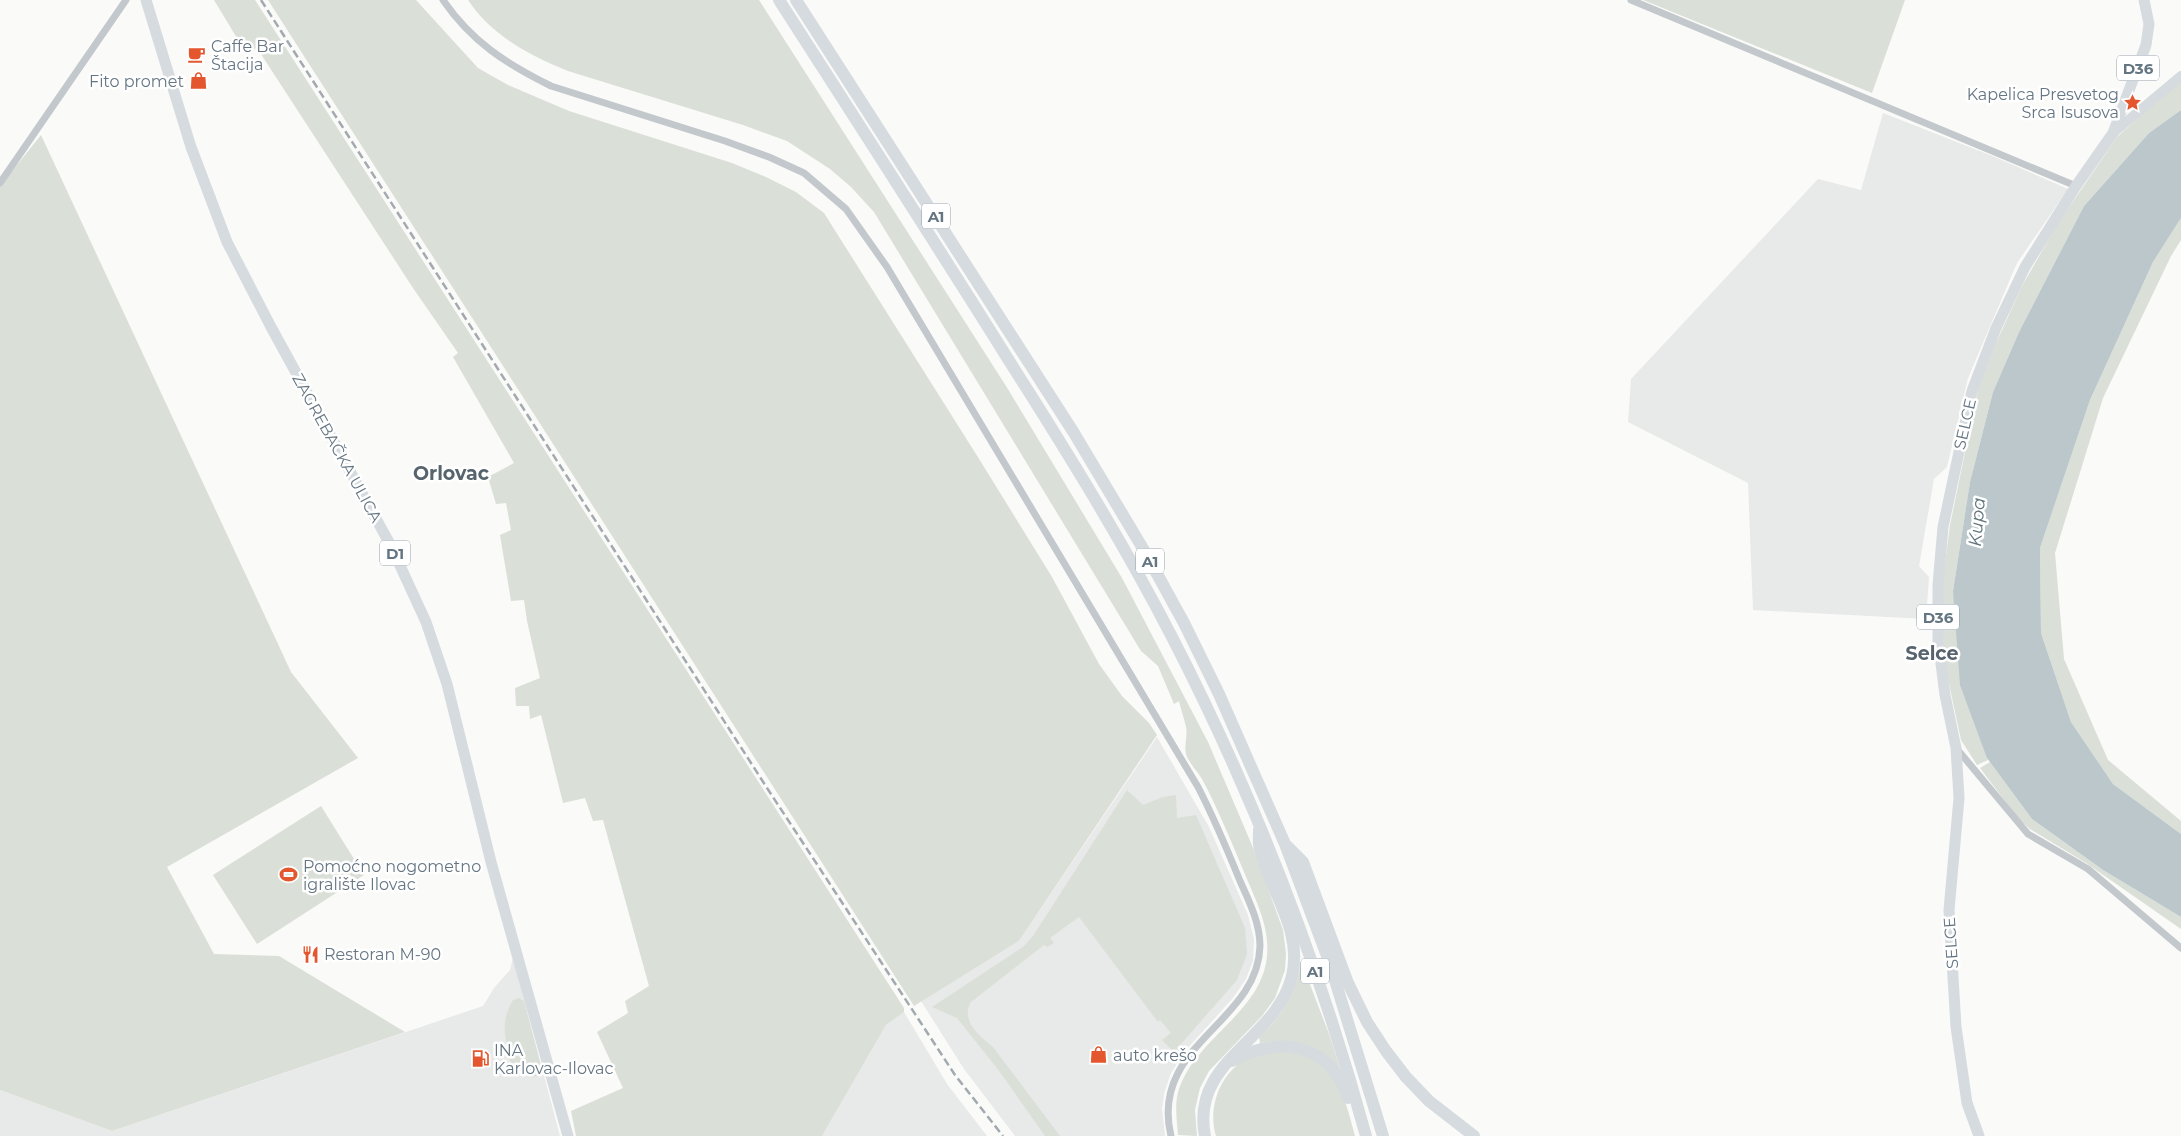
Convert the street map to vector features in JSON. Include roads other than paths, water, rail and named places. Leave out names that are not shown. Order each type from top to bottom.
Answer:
[{"type":"highway","name":"A1","points":[[779,0],[979,312],[1128,554],[1202,697],[1259,823],[1313,966],[1366,1136]]},
{"type":"highway","name":"A1","points":[[796,0],[1074,433],[1145,552],[1184,623],[1214,685],[1285,844],[1330,964],[1383,1136]]},
{"type":"highway","points":[[1205,1136],[1202,1115],[1205,1096],[1214,1078],[1266,1022],[1277,1007],[1286,994],[1294,964],[1291,932],[1259,848],[1259,823]]},
{"type":"highway","points":[[1285,844],[1303,862],[1348,983],[1376,1036],[1406,1077],[1429,1101],[1474,1136]]},
{"type":"highway","points":[[1224,1066],[1250,1052],[1265,1048],[1295,1047],[1308,1052],[1319,1057],[1339,1078],[1352,1113],[1362,1121]]},
{"type":"main road","name":"ZAGREBAČKA ULICA","points":[[146,0],[192,147],[227,242],[271,327],[391,546],[426,622],[447,684],[491,862],[568,1136]]},
{"type":"main road","name":"D36","points":[[2113,133],[2146,45],[2149,24],[2144,0]]},
{"type":"main road","points":[[2113,133],[2181,76]]},
{"type":"main road","name":"SELCE","points":[[1979,1136],[1967,1103],[1956,1027],[1950,919],[1959,798],[1956,748],[1945,695],[1938,640],[1938,584],[1943,527],[1972,391],[1996,328],[2025,267],[2076,186],[2113,133]]},
{"type":"street","points":[[0,182],[126,0]]},
{"type":"street","points":[[443,0],[463,27],[480,43],[528,75],[569,93],[636,112],[769,157],[804,173],[846,209],[887,267],[1198,787],[1226,844],[1253,914],[1260,944],[1258,964],[1247,989],[1177,1072],[1168,1105],[1171,1136]]},
{"type":"street","points":[[1631,0],[2076,186]]},
{"type":"street","name":"SELCE","points":[[1956,748],[2028,834],[2088,869],[2181,948]]},
{"type":"water","name":"Kupa","points":[[2181,110],[2181,218],[2153,262],[2090,400],[2040,548],[2041,633],[2071,722],[2113,784],[2181,834],[2181,917],[2103,870],[2032,819],[1987,758],[1960,685],[1953,591],[1970,482],[1993,392],[2019,332],[2084,206],[2149,133]]},
{"type":"railway","points":[[261,0],[769,791],[955,1075],[1003,1136]]},
{"type":"place","name":"Caffe Bar Štacija","points":[[197,55]]},
{"type":"place","name":"Fito promet","points":[[198,81]]},
{"type":"place","name":"Kapelica Presvetog Srca Isusova","points":[[2133,103]]},
{"type":"place","name":"Pomoćno nogometno igralište Ilovac","points":[[289,875]]},
{"type":"place","name":"Restoran M-90","points":[[310,954]]},
{"type":"place","name":"auto krešo","points":[[1099,1055]]},
{"type":"place","name":"INA Karlovac-Ilovac","points":[[480,1059]]},
{"type":"district","name":"Orlovac","points":[[451,473]]},
{"type":"district","name":"Selce","points":[[1932,653]]}]
